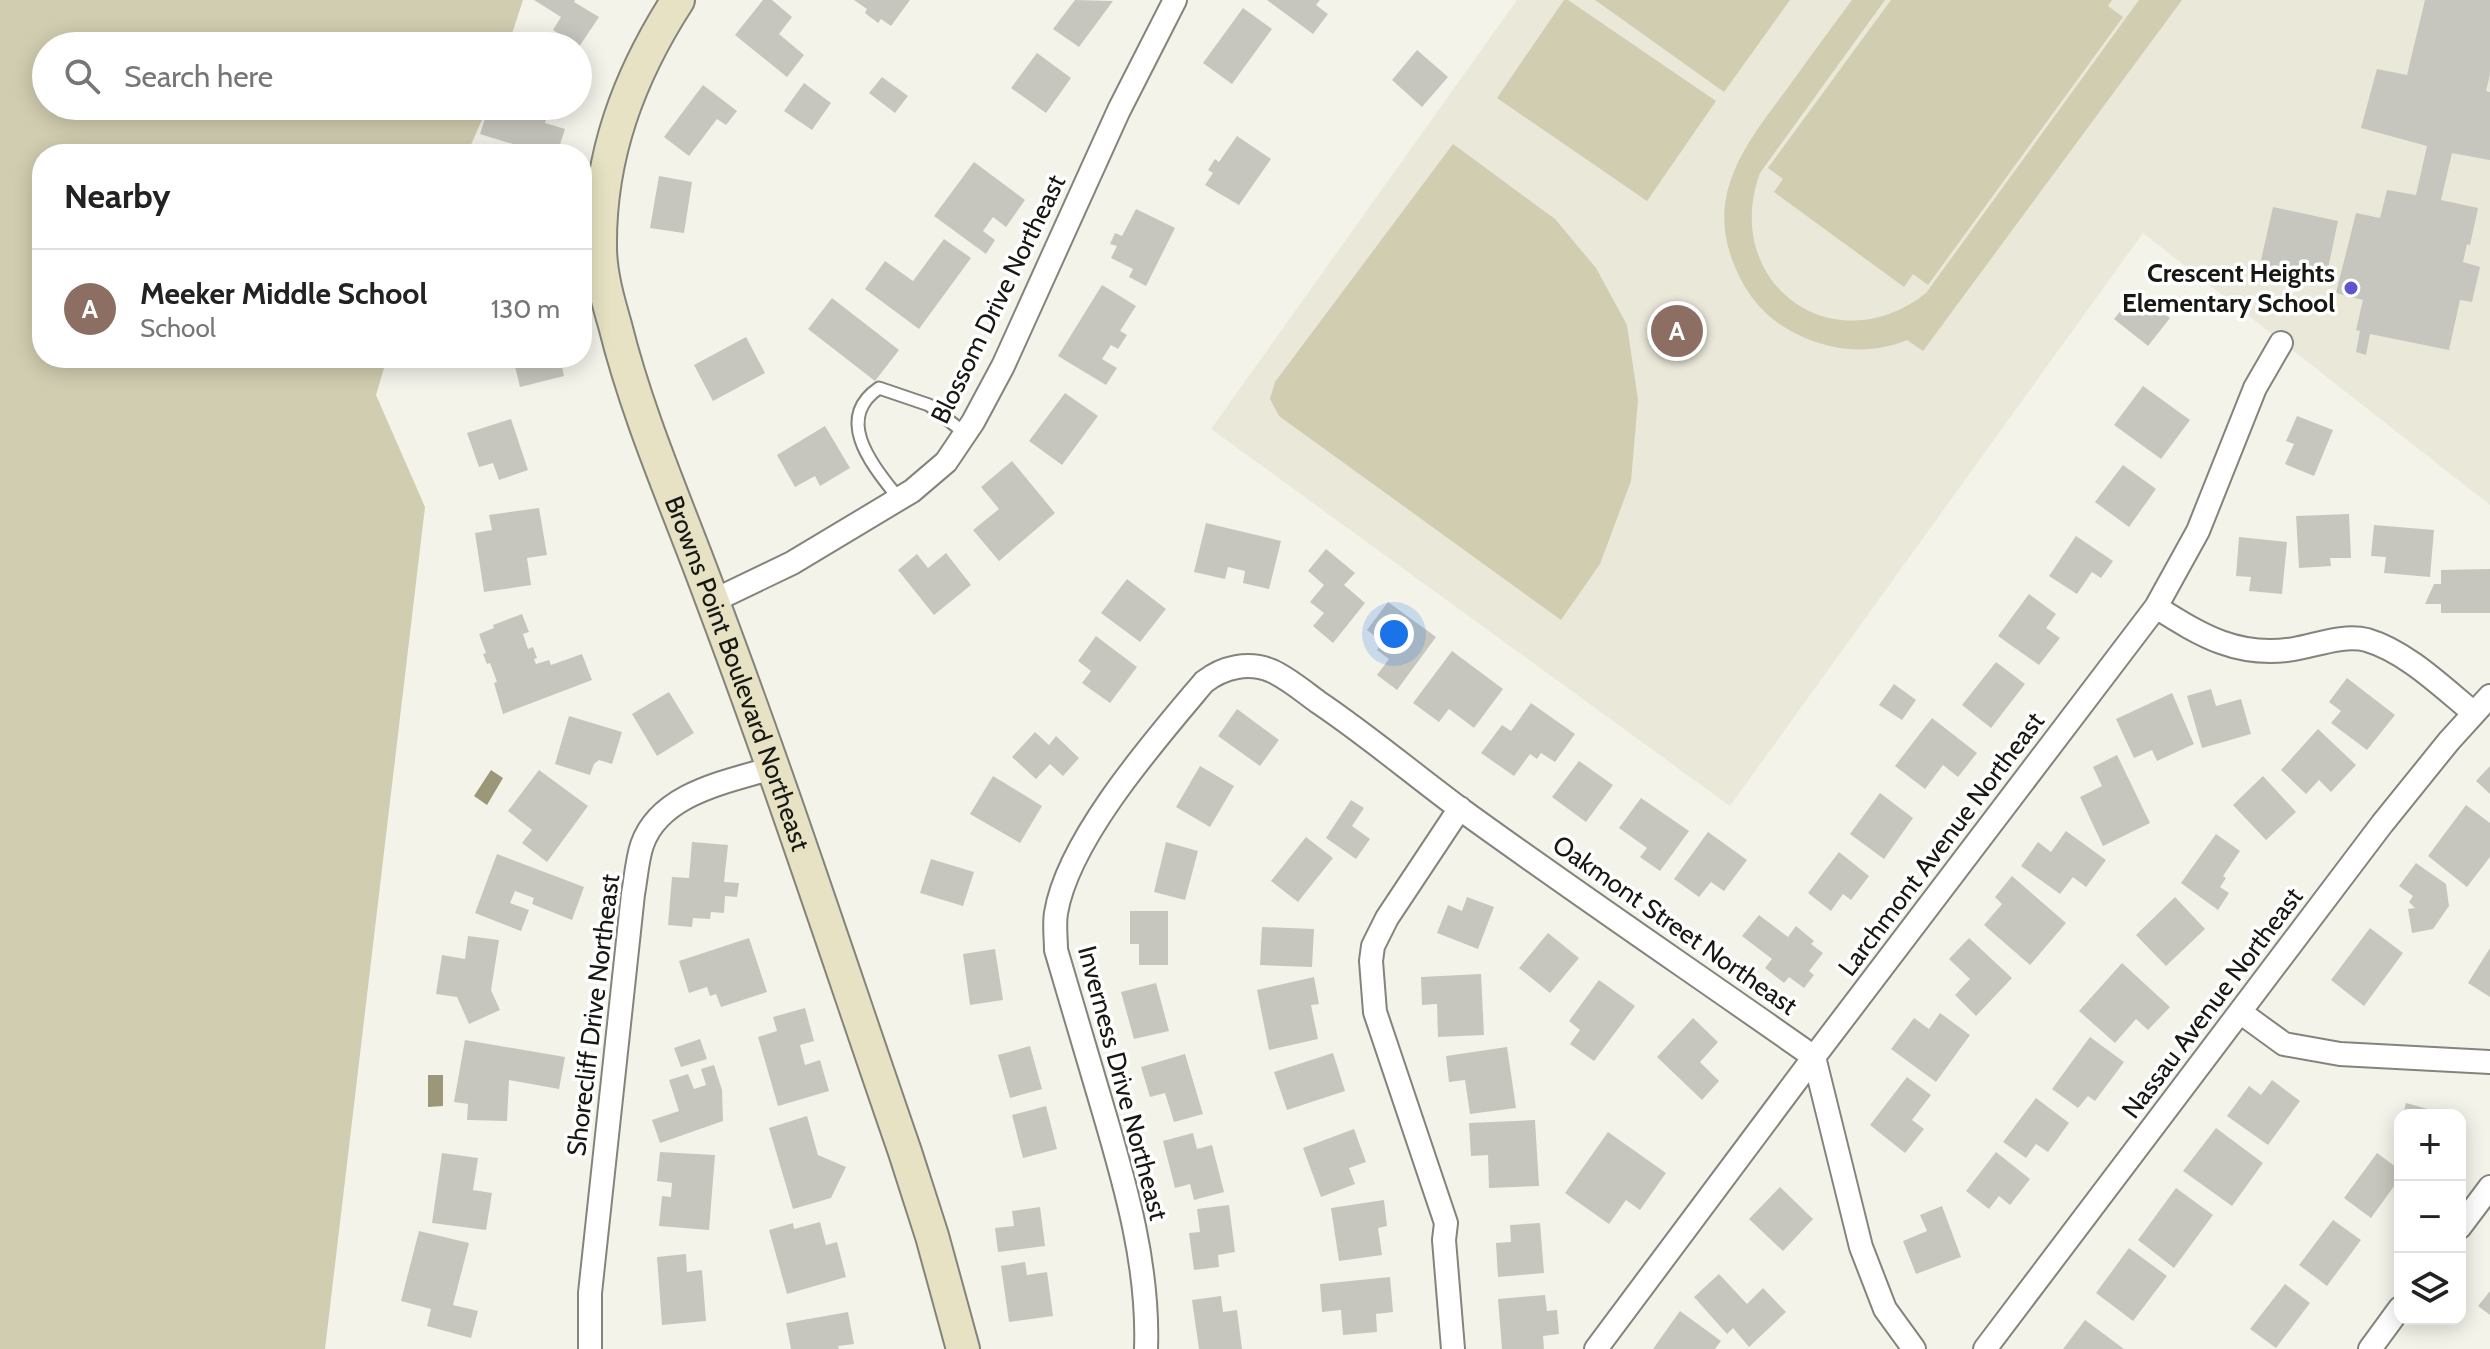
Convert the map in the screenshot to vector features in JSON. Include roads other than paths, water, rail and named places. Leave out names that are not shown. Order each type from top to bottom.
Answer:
[{"type":"street","name":"Browns Point Boulevard Northeast","points":[[678,0],[632,81],[614,140],[602,205],[600,250],[622,353],[713,601],[910,1166],[963,1349]]},
{"type":"street","name":"Blossom Drive Northeast","points":[[713,601],[792,563],[899,499],[933,476],[946,462],[966,434],[1003,366],[1119,110],[1175,0]]},
{"type":"street","name":"Larchmont Avenue Northeast","points":[[1596,1349],[2156,607],[2198,531],[2255,388],[2281,343]]},
{"type":"street","points":[[2156,607],[2199,634],[2255,652],[2294,649],[2341,639],[2366,640],[2407,661],[2474,713]]},
{"type":"street","name":"Oakmont Street Northeast","points":[[1246,666],[1272,671],[1342,718],[1460,808],[1814,1057]]},
{"type":"street","name":"Inverness Drive Northeast","points":[[1146,1349],[1146,1298],[1134,1224],[1118,1159],[1056,950],[1056,914],[1066,879],[1080,850],[1129,777],[1204,682],[1229,668],[1246,666]]},
{"type":"street","name":"Nassau Avenue Northeast","points":[[1985,1349],[2382,824],[2490,696]]},
{"type":"street","name":"Shorecliff Drive Northeast","points":[[590,1349],[591,1277],[633,894],[642,843],[663,815],[689,795],[772,768]]},
{"type":"street","points":[[1453,1349],[1444,1240],[1446,1223],[1375,1012],[1371,961],[1373,946],[1387,918],[1460,808]]},
{"type":"street","points":[[2240,1012],[2284,1044],[2340,1054],[2490,1062]]},
{"type":"street","points":[[1814,1057],[1861,1247],[1885,1309],[1914,1349]]},
{"type":"street","points":[[2466,1219],[2490,1187]]},
{"type":"street","points":[[2370,1349],[2394,1316]]},
{"type":"lane","points":[[899,499],[872,463],[859,438],[859,412],[870,394],[879,388],[908,396],[929,405],[966,434]]},
{"type":"place","name":"Crescent Heights Elementary School","points":[[2351,288]]},
{"type":"place","name":"Meeker Middle School","points":[[1677,331]]}]
